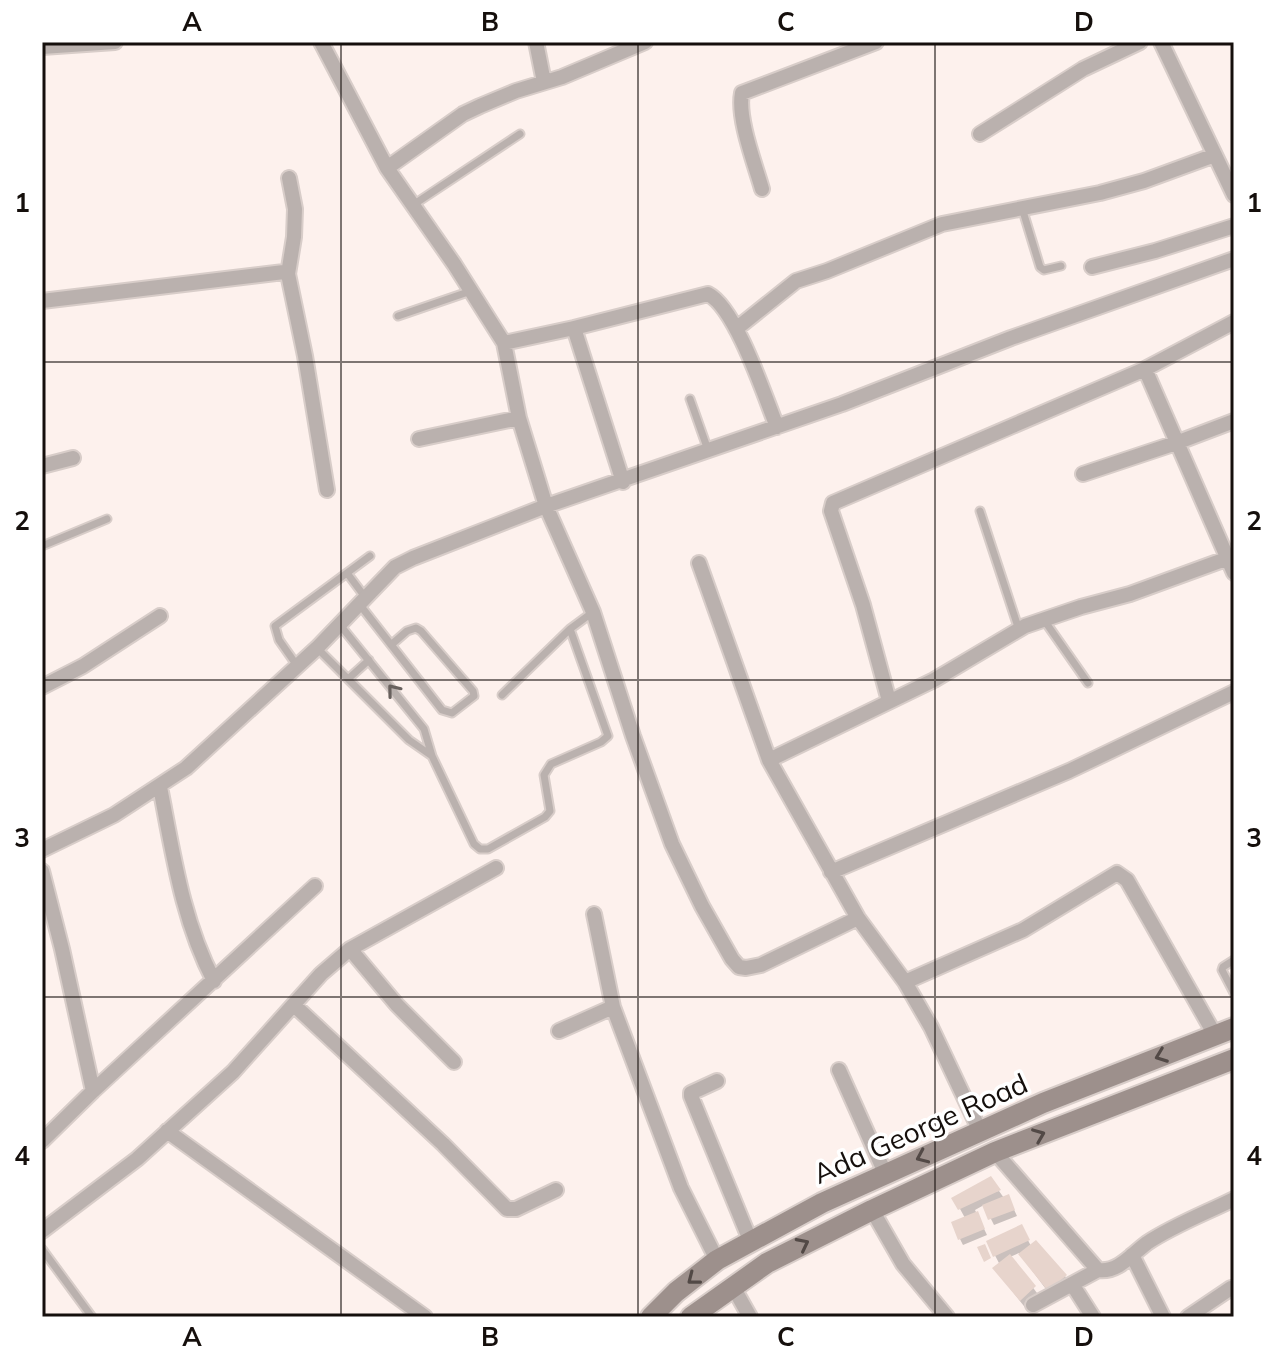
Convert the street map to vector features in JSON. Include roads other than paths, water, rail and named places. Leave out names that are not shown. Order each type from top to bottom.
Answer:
[{"type":"main road","name":"Ada George Road","points":[[651,1317],[676,1292],[717,1260],[750,1240],[885,1173],[980,1131],[1087,1085],[1225,1032]]},
{"type":"main road","name":"Ada George Road","points":[[691,1317],[767,1263],[872,1210],[995,1152],[1234,1059]]},
{"type":"street","points":[[42,47],[115,42]]},
{"type":"street","points":[[321,42],[387,168],[504,343],[519,418],[546,506],[593,612],[672,844],[732,959],[739,967],[761,965],[858,918]]},
{"type":"street","points":[[536,42],[544,82]]},
{"type":"street","points":[[387,168],[463,114],[645,42]]},
{"type":"street","points":[[762,189],[744,122],[742,93],[876,42]]},
{"type":"street","points":[[980,134],[1083,69],[1140,42]]},
{"type":"street","points":[[1161,42],[1234,195]]},
{"type":"street","points":[[736,329],[796,281],[942,224],[1129,185],[1215,155]]},
{"type":"street","points":[[289,178],[295,209],[288,274],[327,490]]},
{"type":"street","points":[[1092,267],[1234,226]]},
{"type":"street","points":[[42,850],[100,822],[160,787],[228,732],[298,667],[395,567],[546,506],[708,452],[900,383],[1011,338],[1234,259]]},
{"type":"street","points":[[42,301],[284,272],[288,274]]},
{"type":"street","points":[[504,343],[708,294],[715,298],[736,329],[777,427]]},
{"type":"street","points":[[889,701],[863,605],[831,511],[833,503],[1145,369],[1234,322]]},
{"type":"street","points":[[574,328],[623,482]]},
{"type":"street","points":[[1145,369],[1230,557],[1234,573]]},
{"type":"street","points":[[419,439],[519,418]]},
{"type":"street","points":[[1083,474],[1234,421]]},
{"type":"street","points":[[42,466],[73,458]]},
{"type":"street","points":[[769,760],[934,680],[1043,618],[1130,594],[1230,557]]},
{"type":"street","points":[[699,563],[769,760],[858,918],[905,982],[931,1027],[980,1131]]},
{"type":"street","points":[[42,687],[83,666],[160,616]]},
{"type":"street","points":[[831,872],[1069,771],[1234,692]]},
{"type":"street","points":[[160,787],[185,910],[197,949],[214,981]]},
{"type":"street","points":[[42,1231],[137,1159],[249,1055],[321,974],[350,949],[496,868]]},
{"type":"street","points":[[42,871],[93,1091]]},
{"type":"street","points":[[905,982],[1023,930],[1117,873],[1127,880],[1225,1032]]},
{"type":"street","points":[[42,1141],[214,981],[260,934],[315,886]]},
{"type":"street","points":[[594,914],[613,1007],[681,1188],[717,1260]]},
{"type":"street","points":[[350,949],[397,1005],[454,1062]]},
{"type":"street","points":[[294,1005],[443,1144],[504,1207],[512,1210],[556,1190]]},
{"type":"street","points":[[559,1031],[613,1007]]},
{"type":"street","points":[[839,1070],[885,1173]]},
{"type":"street","points":[[717,1081],[691,1093],[691,1096],[750,1240]]},
{"type":"street","points":[[167,1131],[425,1317]]},
{"type":"street","points":[[995,1152],[1098,1270]]},
{"type":"street","points":[[1033,1305],[1098,1270],[1108,1271],[1150,1242],[1234,1199]]},
{"type":"street","points":[[872,1210],[903,1264],[947,1317]]},
{"type":"street","points":[[1132,1255],[1163,1317]]},
{"type":"street","points":[[1072,1284],[1093,1317]]},
{"type":"street","points":[[732,1285],[750,1317]]},
{"type":"street","points":[[1188,1317],[1231,1288]]},
{"type":"lane","points":[[413,205],[520,134]]},
{"type":"lane","points":[[1022,208],[1040,267],[1044,270],[1061,266]]},
{"type":"lane","points":[[398,316],[471,291]]},
{"type":"lane","points":[[690,399],[708,452]]},
{"type":"lane","points":[[980,511],[1019,630]]},
{"type":"lane","points":[[42,546],[107,519]]},
{"type":"lane","points":[[298,667],[279,640],[275,626],[370,556]]},
{"type":"lane","points":[[347,573],[391,645],[446,713],[452,713],[474,696],[421,631],[416,628],[407,631],[391,645]]},
{"type":"lane","points":[[502,695],[570,629],[593,612]]},
{"type":"lane","points":[[1043,618],[1088,683]]},
{"type":"lane","points":[[340,625],[424,729],[432,756],[474,844],[480,849],[488,849],[545,817],[550,811],[544,775],[551,764],[608,736],[570,629]]},
{"type":"lane","points":[[317,648],[401,731],[432,756]]},
{"type":"lane","points":[[348,679],[369,660]]},
{"type":"lane","points":[[401,731],[415,718]]},
{"type":"lane","points":[[1234,960],[1222,970],[1234,993]]},
{"type":"lane","points":[[42,1249],[92,1317]]}]
